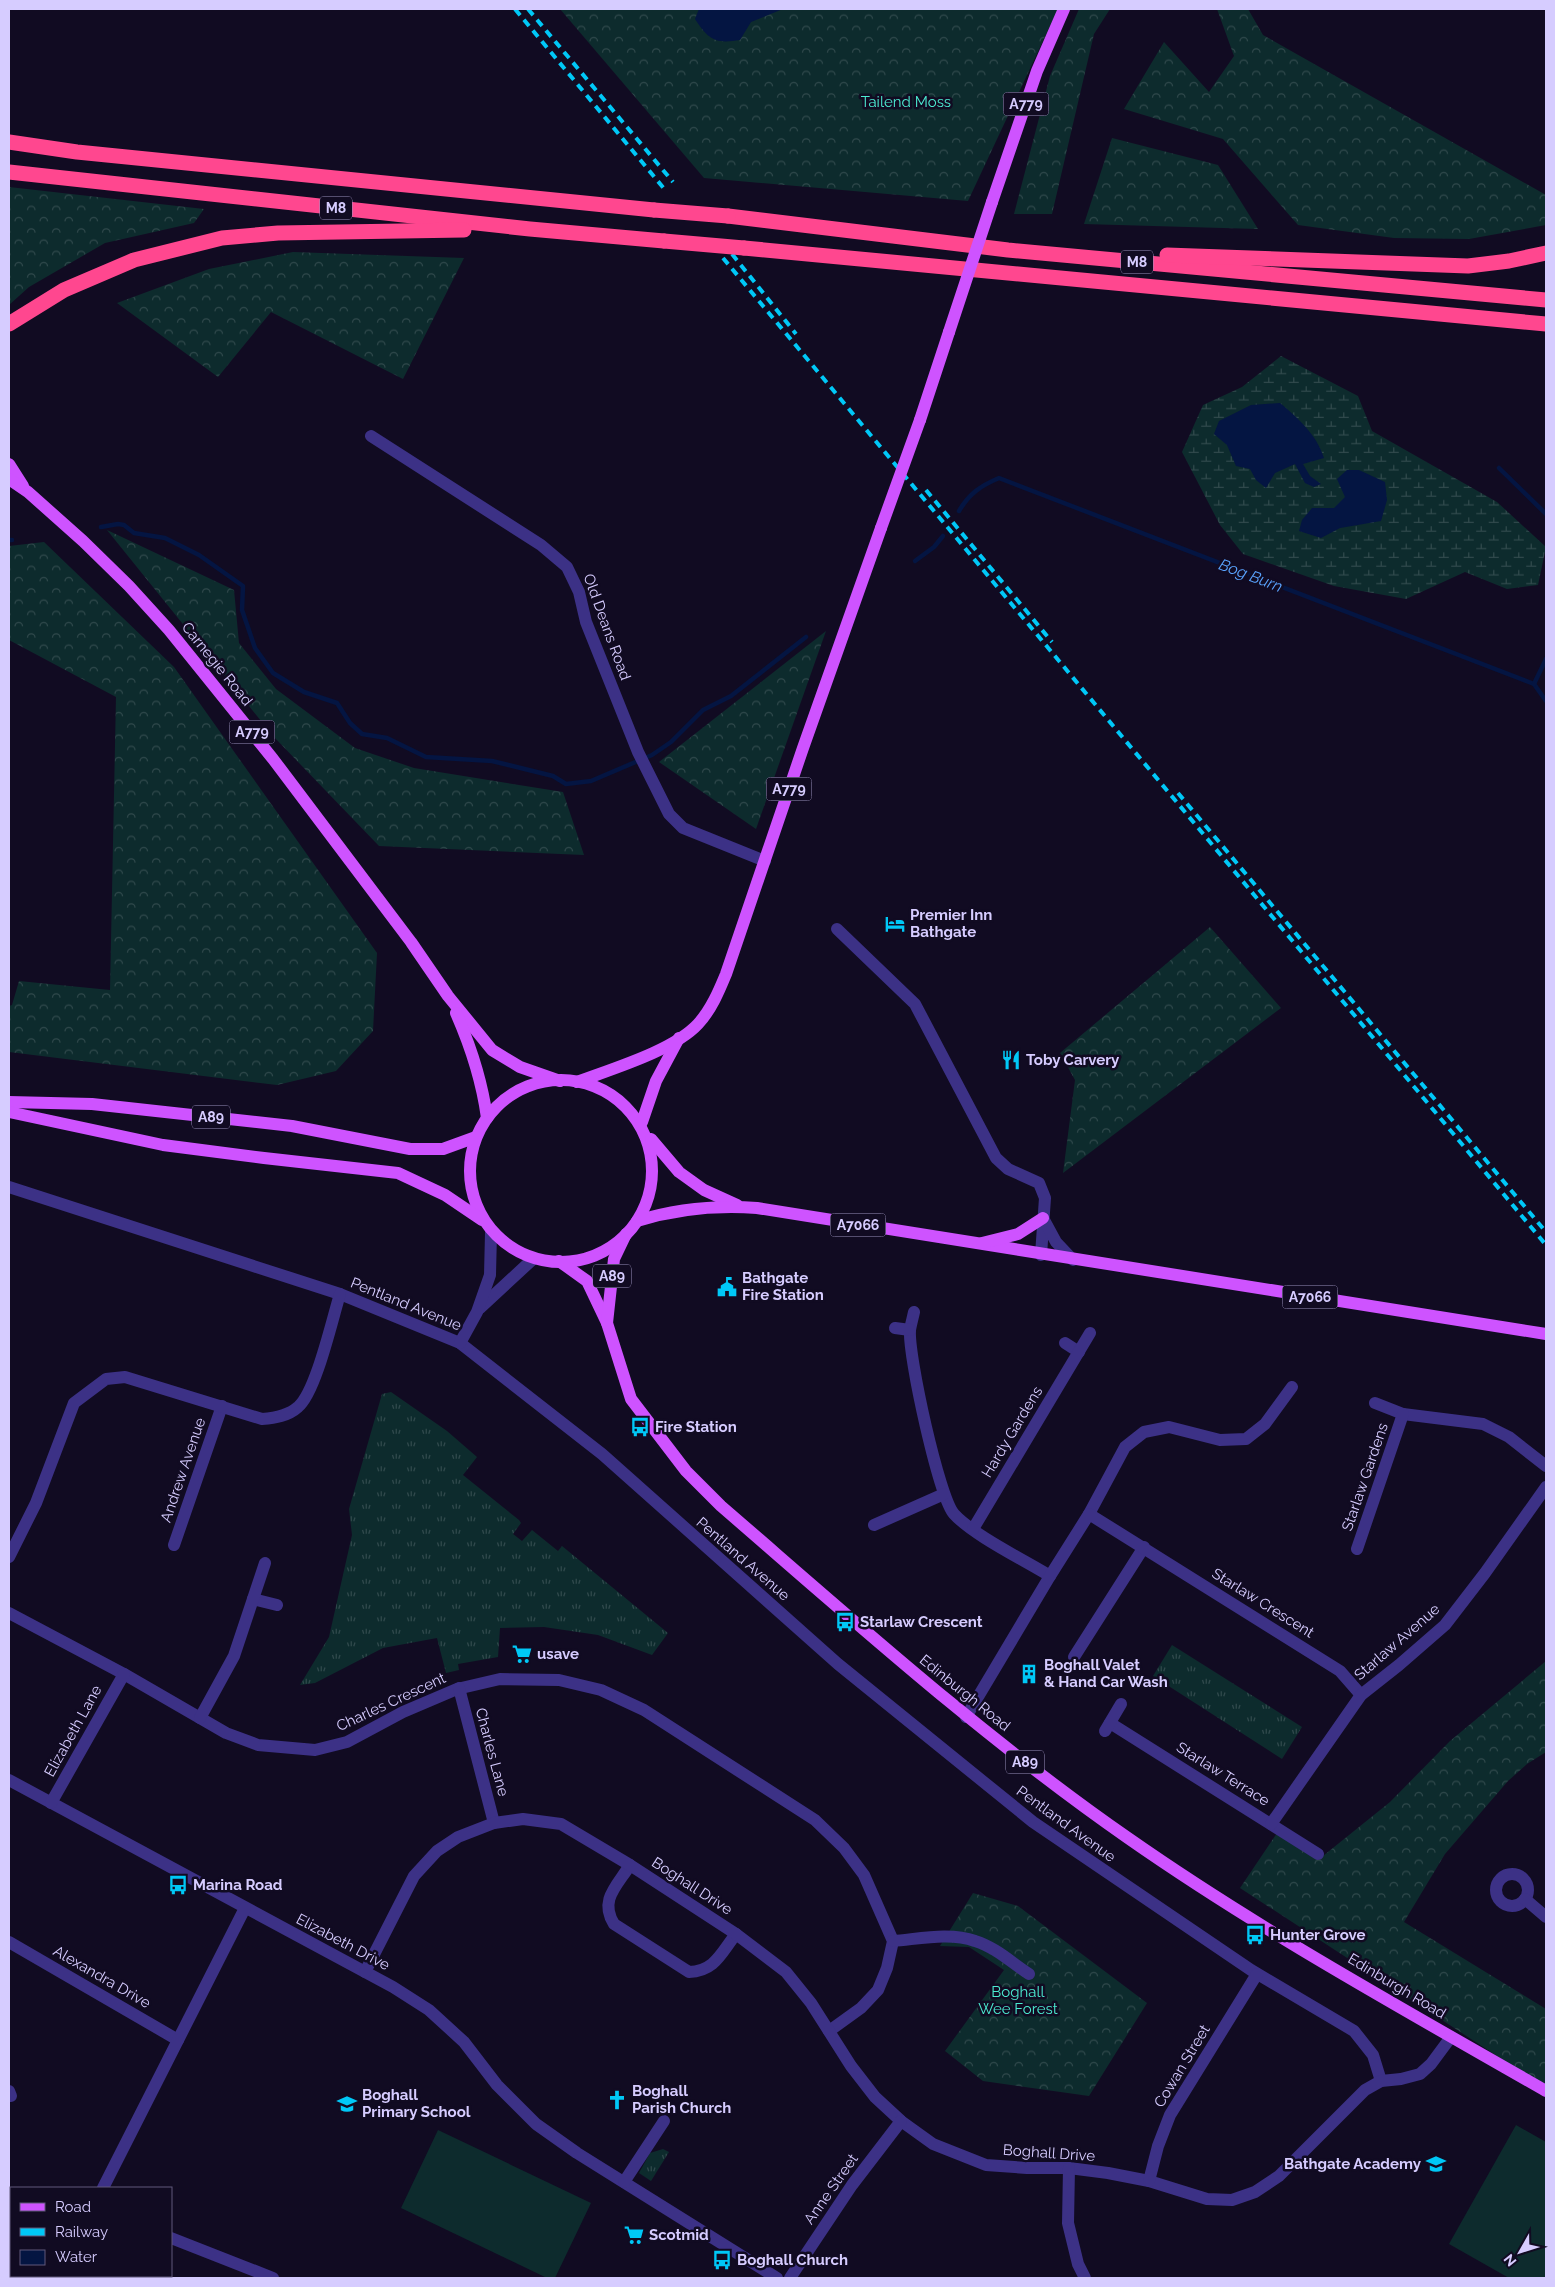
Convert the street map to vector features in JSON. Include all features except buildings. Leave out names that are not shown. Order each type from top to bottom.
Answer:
[{"type":"highway","name":"M8","points":[[9,142],[77,152],[728,216],[1008,250],[1546,300]]},
{"type":"highway","name":"M8","points":[[9,172],[530,229],[1546,324]]},
{"type":"highway","name":"M8","points":[[9,324],[64,290],[134,260],[222,238],[278,233],[530,229]]},
{"type":"highway","name":"M8","points":[[1008,250],[1468,266],[1509,261],[1546,253]]},
{"type":"main road","name":"A779","points":[[576,1082],[626,1064],[679,1038],[697,1025],[715,999],[726,974],[920,420],[1037,72],[1064,9]]},
{"type":"main road","name":"Carnegie Road","points":[[9,464],[28,492]]},
{"type":"main road","name":"Carnegie Road","points":[[9,480],[28,492],[129,586],[169,630],[273,759],[411,942],[448,996],[492,1050],[520,1068],[560,1081]]},
{"type":"main road","name":"Carnegie Road","points":[[448,996],[467,1038],[477,1068],[484,1094],[487,1118]]},
{"type":"main road","name":"A779","points":[[642,1122],[656,1081],[679,1038]]},
{"type":"main road","name":"A89","points":[[560,1081],[596,1085],[616,1095],[631,1107],[650,1137],[655,1162],[652,1186],[637,1221],[627,1232],[605,1248],[575,1260],[532,1259],[510,1250],[491,1233],[482,1220],[470,1194],[468,1167],[476,1137],[487,1118],[517,1094],[536,1085],[560,1081]]},
{"type":"main road","name":"A89","points":[[9,1102],[92,1104],[292,1126],[410,1149],[443,1149],[476,1137]]},
{"type":"main road","name":"A89","points":[[9,1112],[163,1145],[398,1173],[445,1195],[482,1220]]},
{"type":"main road","name":"A7066","points":[[650,1137],[679,1172],[704,1190],[739,1206]]},
{"type":"main road","name":"A7066","points":[[637,1221],[657,1215],[698,1208],[739,1206],[1546,1334]]},
{"type":"main road","points":[[977,1244],[1018,1234],[1043,1218]]},
{"type":"main road","name":"Edinburgh Road","points":[[607,1323],[614,1259],[627,1232]]},
{"type":"main road","name":"Edinburgh Road","points":[[558,1261],[587,1280],[607,1323],[631,1399],[686,1471],[721,1506],[966,1717],[1129,1839],[1275,1932],[1546,2092]]},
{"type":"street","name":"Old Deans Road","points":[[372,436],[542,544],[567,567],[580,592],[586,622],[638,752],[668,814],[683,828],[765,861]]},
{"type":"street","points":[[837,929],[915,1004],[996,1158],[1008,1169],[1039,1183],[1045,1198],[1041,1255]]},
{"type":"street","name":"Pentland Avenue","points":[[9,1187],[340,1294],[460,1343],[602,1454],[838,1664],[1033,1822],[1258,1974],[1354,2031],[1373,2055],[1381,2081]]},
{"type":"street","points":[[1043,1218],[1056,1242],[1073,1260]]},
{"type":"street","points":[[460,1343],[477,1312],[490,1275],[491,1233]]},
{"type":"street","points":[[477,1312],[532,1259]]},
{"type":"street","name":"Andrew Avenue","points":[[9,1557],[36,1503],[74,1403],[106,1379],[125,1376],[262,1419],[279,1418],[298,1408],[309,1394],[340,1294]]},
{"type":"street","points":[[914,1312],[910,1330],[915,1381],[944,1494],[953,1513],[973,1529],[1050,1576]]},
{"type":"street","points":[[895,1328],[910,1330]]},
{"type":"street","name":"Hardy Gardens","points":[[973,1529],[1090,1333]]},
{"type":"street","points":[[1065,1344],[1079,1352]]},
{"type":"street","points":[[966,1717],[1089,1514],[1125,1447],[1144,1432],[1169,1427],[1220,1440],[1246,1439],[1265,1424],[1292,1387]]},
{"type":"street","name":"Starlaw Gardens","points":[[1375,1403],[1403,1414],[1484,1424],[1509,1437],[1546,1466]]},
{"type":"street","name":"Andrew Avenue","points":[[174,1545],[222,1406]]},
{"type":"street","name":"Starlaw Gardens","points":[[1357,1550],[1403,1414]]},
{"type":"street","name":"Starlaw Avenue","points":[[1271,1824],[1361,1694],[1399,1666],[1445,1625],[1485,1573],[1546,1487]]},
{"type":"street","points":[[874,1525],[944,1494]]},
{"type":"street","name":"Starlaw Crescent","points":[[1089,1514],[1340,1671],[1361,1694]]},
{"type":"street","points":[[1074,1657],[1144,1547]]},
{"type":"street","points":[[200,1718],[234,1656],[265,1563]]},
{"type":"street","points":[[253,1599],[277,1605]]},
{"type":"street","name":"Charles Crescent","points":[[9,1613],[124,1674],[226,1733],[258,1745],[315,1750],[347,1742],[403,1712],[459,1688],[500,1679],[559,1680],[601,1690],[644,1710],[814,1820],[844,1848],[864,1875],[893,1941]]},
{"type":"street","name":"Elizabeth Lane","points":[[51,1804],[124,1674]]},
{"type":"street","name":"Charles Lane","points":[[459,1688],[494,1823]]},
{"type":"street","name":"Starlaw Terrace","points":[[1121,1704],[1107,1727],[1318,1854]]},
{"type":"street","name":"Elizabeth Drive","points":[[9,1780],[365,1972],[429,2010],[464,2042],[497,2085],[536,2124],[577,2153],[777,2278]]},
{"type":"street","name":"Boghall Drive","points":[[365,1972],[414,1876],[437,1851],[458,1837],[494,1823],[523,1819],[561,1824],[630,1865],[736,1934],[786,1972],[812,2003],[851,2066],[875,2096],[901,2121],[933,2144],[986,2165],[1027,2168],[1070,2168],[1149,2181],[1207,2199],[1232,2200],[1255,2192],[1279,2176],[1365,2090],[1381,2081],[1401,2079],[1420,2074],[1452,2037]]},
{"type":"street","name":"Boghall Drive","points":[[630,1865],[607,1901],[608,1915],[614,1924],[689,1972],[700,1972],[712,1966],[736,1934]]},
{"type":"street","points":[[1525,1899],[1546,1917]]},
{"type":"street","points":[[104,2187],[245,1908]]},
{"type":"street","points":[[829,2031],[860,2008],[878,1990],[893,1941],[961,1937],[976,1941],[990,1948],[1029,1974]]},
{"type":"street","name":"Alexandra Drive","points":[[9,1942],[178,2040]]},
{"type":"street","name":"Cowan Street","points":[[1149,2181],[1158,2146],[1170,2115],[1258,1974]]},
{"type":"street","points":[[624,2182],[664,2121]]},
{"type":"street","name":"Anne Street","points":[[790,2278],[852,2185],[901,2121]]},
{"type":"street","points":[[1070,2168],[1068,2223],[1078,2264],[1085,2278]]},
{"type":"street","points":[[172,2238],[273,2278]]},
{"type":"green space","name":"Tailend Moss","points":[[560,9],[1058,9],[968,201],[704,178]]},
{"type":"green space","points":[[1079,9],[1110,9],[1094,34],[1052,214],[1014,214],[1050,76]]},
{"type":"green space","points":[[1217,9],[1248,9],[1263,35],[1546,195],[1546,225],[1469,239],[1394,238],[1298,225],[1223,139],[1124,109],[1164,42],[1209,92],[1234,56]]},
{"type":"green space","points":[[1112,138],[1218,165],[1258,229],[1084,224]]},
{"type":"green space","points":[[9,187],[204,209],[194,223],[105,243],[29,287],[9,305]]},
{"type":"green space","points":[[293,252],[464,258],[403,379],[271,312],[218,377],[117,303],[209,269]]},
{"type":"green space","points":[[1281,356],[1358,396],[1372,431],[1497,502],[1546,547],[1538,585],[1507,589],[1465,572],[1406,599],[1334,586],[1243,554],[1220,525],[1182,452],[1203,405],[1242,387]]},
{"type":"green space","points":[[107,530],[234,590],[239,643],[276,689],[355,748],[414,768],[563,792],[584,855],[379,846],[274,737]]},
{"type":"green space","points":[[44,542],[174,667],[377,953],[373,1031],[336,1071],[277,1085],[9,1052],[9,1006],[12,1005],[19,981],[110,990],[116,697],[9,640],[9,546]]},
{"type":"green space","points":[[826,631],[756,829],[659,762]]},
{"type":"green space","points":[[1210,927],[1281,1008],[1063,1173],[1075,1080],[1060,1053]]},
{"type":"green space","points":[[391,1392],[447,1431],[477,1457],[463,1475],[519,1520],[521,1523],[513,1534],[522,1541],[532,1530],[558,1551],[562,1546],[668,1633],[652,1655],[598,1635],[544,1627],[500,1628],[498,1657],[458,1664],[459,1670],[446,1673],[437,1638],[383,1648],[315,1683],[300,1685],[329,1637],[352,1535],[349,1509],[382,1394]]},
{"type":"green space","points":[[1172,1645],[1302,1727],[1282,1759],[1153,1676]]},
{"type":"green space","points":[[1546,1661],[1546,1752],[1527,1764],[1508,1781],[1445,1854],[1404,1922],[1546,2009],[1546,2088],[1240,1888],[1277,1833],[1318,1860],[1390,1802],[1450,1741]]},
{"type":"green space","name":"Boghall Wee Forest","points":[[973,1893],[1018,1906],[1147,2003],[1089,2096],[983,2081],[945,2051],[1004,1970],[969,1947],[940,1946]]},
{"type":"green space","points":[[1516,2125],[1546,2142],[1546,2278],[1509,2278],[1449,2244]]},
{"type":"green space","points":[[438,2130],[591,2203],[555,2278],[547,2278],[401,2208]]},
{"type":"green space","points":[[663,2149],[669,2152],[651,2181],[639,2173],[650,2153]]},
{"type":"water","points":[[699,9],[783,9],[751,22],[740,40],[718,41],[704,32],[695,19]]},
{"type":"water","points":[[1280,403],[1312,434],[1317,442],[1324,458],[1303,464],[1310,476],[1321,484],[1314,487],[1305,483],[1295,464],[1275,473],[1266,488],[1256,480],[1250,469],[1236,466],[1227,445],[1214,434],[1219,421],[1251,405]]},
{"type":"water","points":[[1347,470],[1359,470],[1385,482],[1387,500],[1381,521],[1340,528],[1321,538],[1299,531],[1302,520],[1312,508],[1334,508],[1345,497],[1337,479]]},
{"type":"waterway","points":[[1499,468],[1546,514]]},
{"type":"waterway","name":"Bog Burn","points":[[959,511],[976,491],[999,478],[1534,684],[1546,701]]},
{"type":"waterway","points":[[101,527],[118,524],[124,525],[134,533],[165,538],[199,555],[243,586],[242,610],[255,648],[273,673],[304,692],[337,703],[350,723],[362,734],[387,738],[426,757],[492,761],[553,776],[566,784],[591,781],[652,755],[671,742],[703,710],[731,696],[806,637]]},
{"type":"waterway","points":[[915,561],[934,547],[943,536]]},
{"type":"waterway","points":[[1534,684],[1546,659]]},
{"type":"railway","points":[[515,9],[666,191]]},
{"type":"railway","points":[[528,9],[673,182]]},
{"type":"railway","points":[[732,254],[796,334]]},
{"type":"railway","points":[[723,258],[1546,1245]]},
{"type":"railway","points":[[926,490],[1052,642]]},
{"type":"railway","points":[[1178,793],[1546,1232]]},
{"type":"place","name":"Premier Inn Bathgate","points":[[895,924]]},
{"type":"place","name":"Toby Carvery","points":[[1011,1060]]},
{"type":"place","name":"Bathgate Fire Station","points":[[727,1287]]},
{"type":"place","name":"Fire Station","points":[[640,1427]]},
{"type":"place","name":"Starlaw Crescent","points":[[845,1622]]},
{"type":"place","name":"usave","points":[[522,1654]]},
{"type":"place","name":"Boghall Valet & Hand Car Wash","points":[[1029,1674]]},
{"type":"place","name":"Marina Road","points":[[178,1885]]},
{"type":"place","name":"Hunter Grove","points":[[1255,1935]]},
{"type":"place","name":"Boghall Parish Church","points":[[617,2100]]},
{"type":"place","name":"Boghall Primary School","points":[[347,2104]]},
{"type":"place","name":"Bathgate Academy","points":[[1436,2164]]},
{"type":"place","name":"Scotmid","points":[[634,2235]]},
{"type":"place","name":"Boghall Church","points":[[722,2260]]}]
